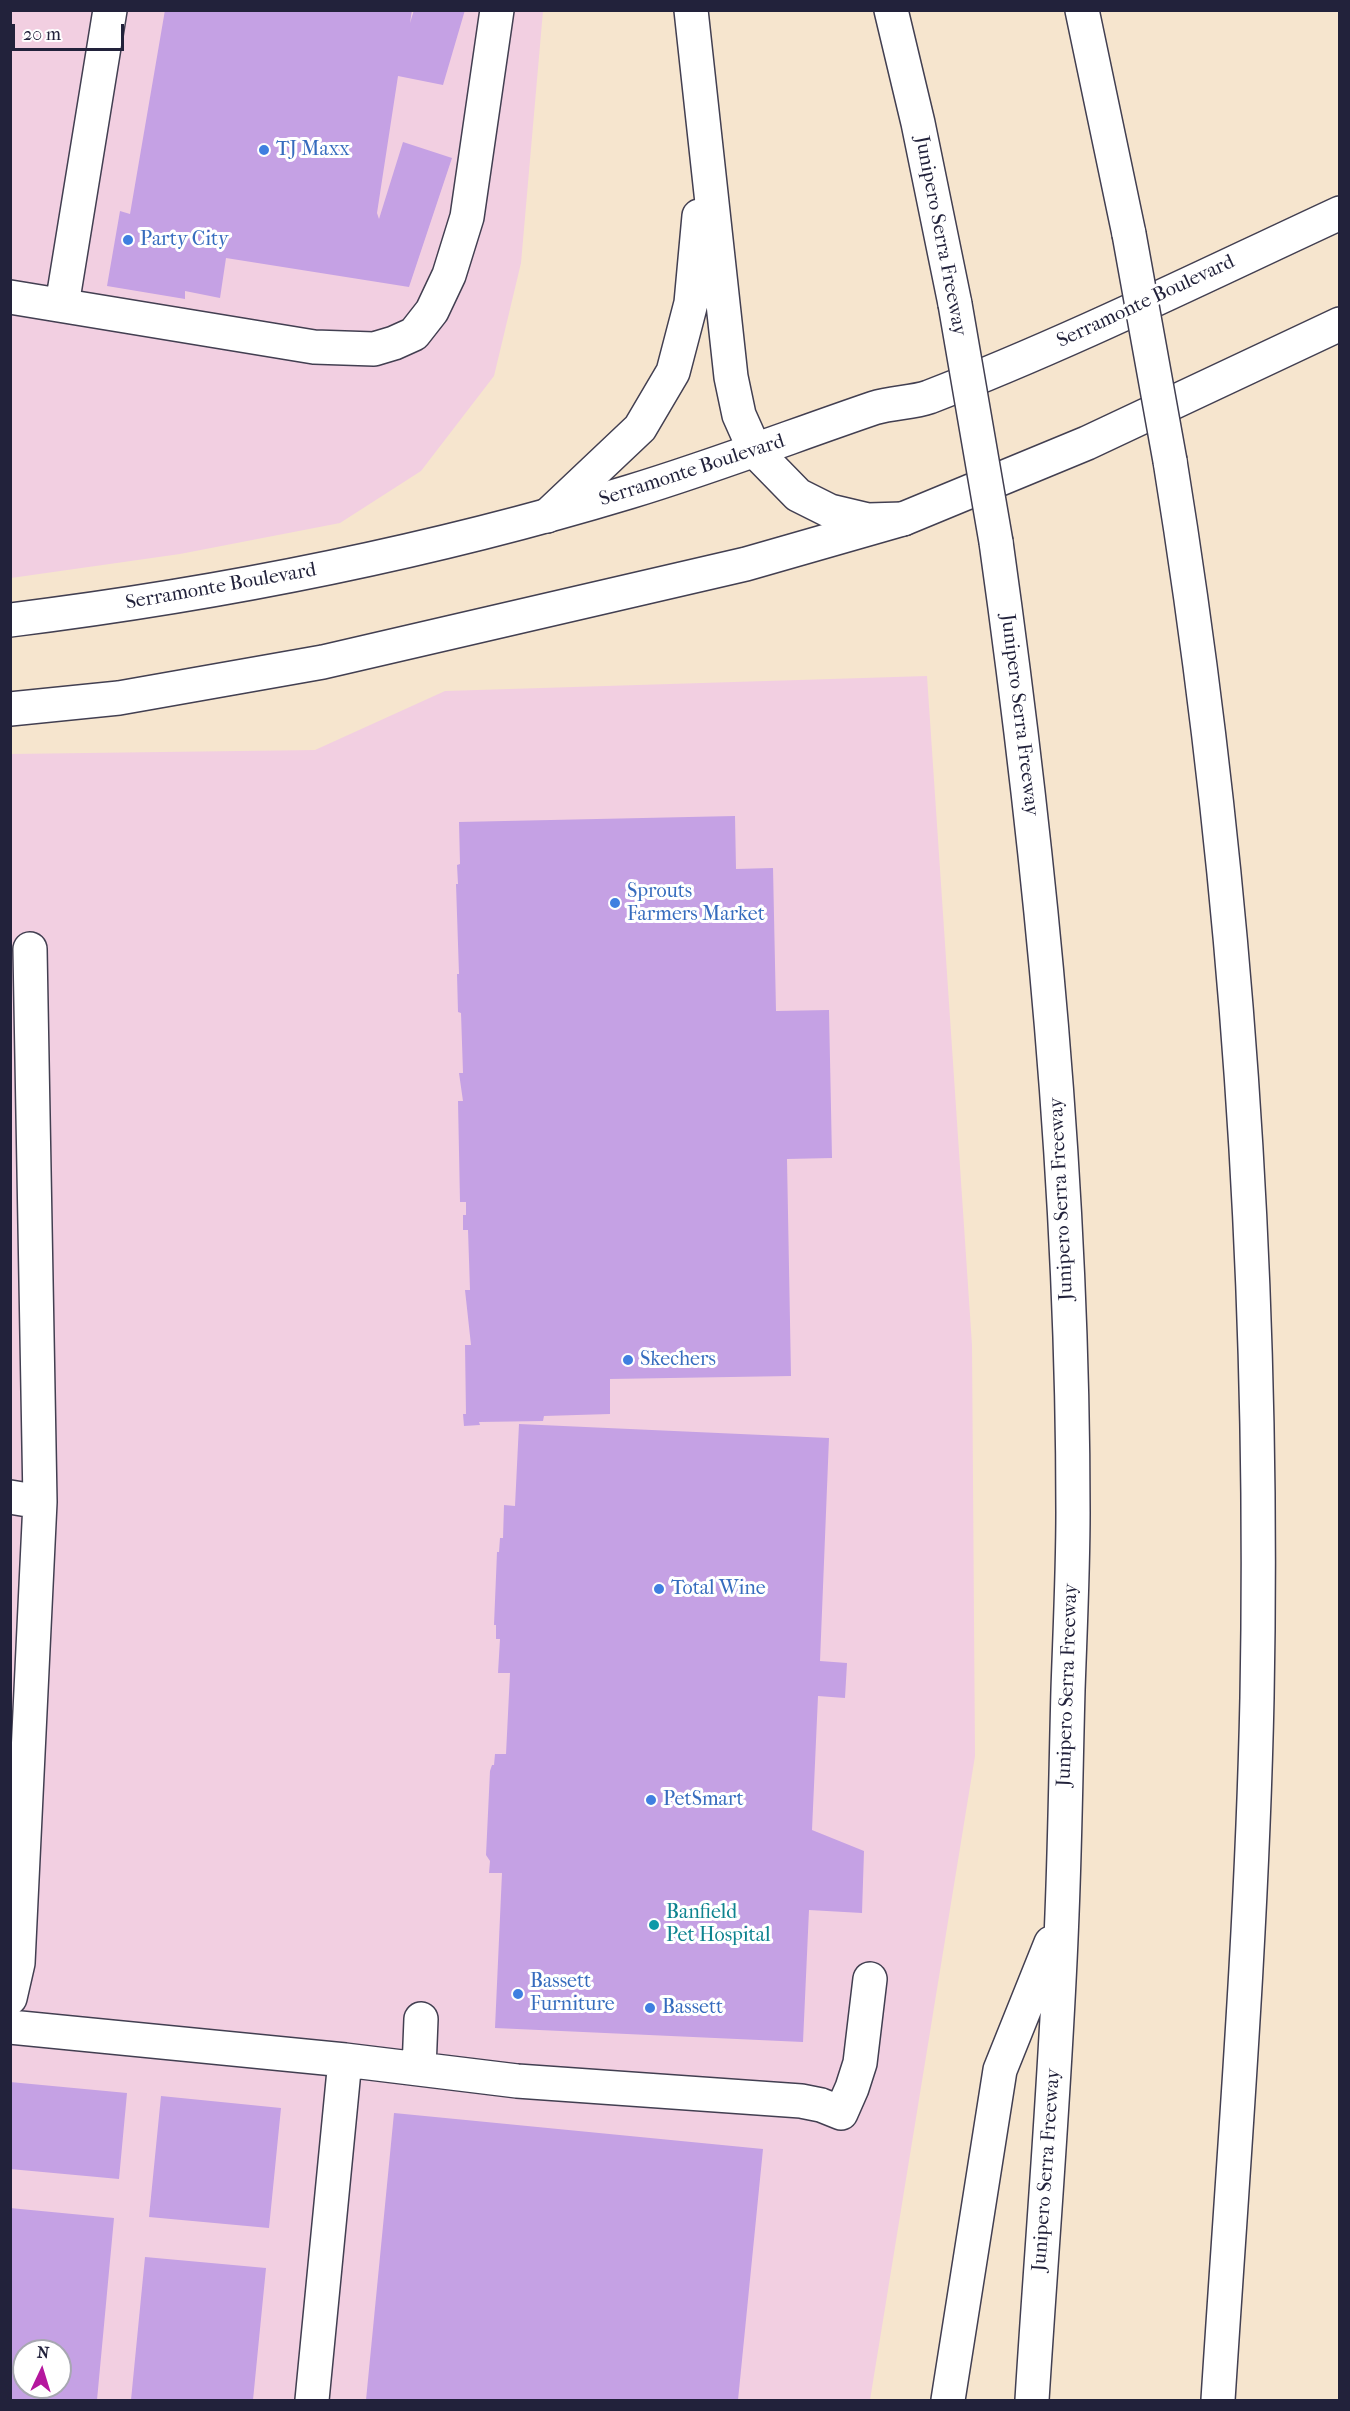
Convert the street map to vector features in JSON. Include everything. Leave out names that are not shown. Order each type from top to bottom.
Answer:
[{"type":"main road","points":[[62,305],[110,10]]},
{"type":"main road","points":[[10,297],[314,347],[374,349],[394,344],[414,334],[432,311],[449,274],[467,217],[497,10]]},
{"type":"main road","points":[[691,10],[732,377],[739,415],[755,451],[798,495],[830,511],[868,520],[903,519]]},
{"type":"main road","name":"Junipero Serra Freeway","points":[[891,10],[918,123],[955,304],[996,542],[1036,856],[1052,1019],[1063,1185],[1070,1348],[1073,1513],[1062,1916],[1032,2400]]},
{"type":"main road","points":[[1082,10],[1129,234],[1170,461],[1204,698],[1224,873],[1249,1202],[1258,1532],[1257,1696],[1252,1862],[1218,2400]]},
{"type":"main road","points":[[547,516],[640,428],[673,372],[691,303],[705,148]]},
{"type":"main road","name":"Serramonte Boulevard","points":[[14,619],[165,598],[307,573],[406,552],[631,492],[755,451],[879,406],[924,399],[1064,341],[1340,213]]},
{"type":"main road","points":[[10,709],[118,698],[363,654],[746,564],[903,519],[1088,443],[1340,324]]},
{"type":"main road","points":[[10,1998],[15,1986],[18,1951],[30,949]]},
{"type":"main road","points":[[948,2400],[1000,2070],[1062,1916]]},
{"type":"main road","points":[[10,2027],[345,2060],[517,2081],[801,2101],[821,2105],[841,2113],[860,2062],[870,1978]]},
{"type":"main road","points":[[419,2069],[421,2019]]},
{"type":"main road","points":[[312,2400],[345,2060]]},
{"type":"shaded area","points":[[10,11],[543,11],[521,263],[494,376],[421,471],[340,523],[180,554],[11,578]]},
{"type":"shaded area","points":[[927,676],[972,1345],[975,1756],[870,2400],[11,2400],[10,754],[315,750],[445,691]]},
{"type":"building","name":"TJ Maxx","points":[[165,10],[412,10],[410,23],[414,10],[465,10],[443,85],[398,76],[377,213],[379,219],[403,142],[452,158],[409,287],[226,258],[220,298],[185,291],[185,299],[107,286],[120,211],[130,214]]},
{"type":"building","points":[[735,816],[736,869],[773,868],[776,1011],[829,1010],[832,1158],[787,1159],[791,1376],[610,1379],[610,1414],[544,1416],[543,1421],[479,1422],[480,1425],[464,1426],[463,1414],[466,1414],[465,1345],[471,1345],[465,1290],[470,1290],[468,1230],[463,1230],[466,1202],[460,1202],[458,1101],[463,1101],[459,1073],[463,1073],[457,974],[459,974],[456,884],[458,884],[457,865],[460,864],[459,822]]},
{"type":"building","points":[[519,1424],[829,1438],[820,1661],[847,1663],[845,1698],[818,1696],[812,1830],[864,1851],[862,1913],[809,1910],[803,2042],[495,2028],[502,1873],[489,1873],[490,1861],[486,1855],[490,1771],[494,1765],[495,1754],[506,1754],[510,1673],[498,1673],[500,1639],[496,1639],[496,1625],[494,1625],[497,1552],[499,1552],[500,1538],[503,1538],[504,1505],[515,1506]]},
{"type":"building","points":[[10,2082],[127,2093],[119,2179],[10,2169]]},
{"type":"building","points":[[161,2096],[281,2108],[269,2228],[149,2217]]},
{"type":"building","points":[[394,2113],[763,2149],[738,2400],[366,2400]]},
{"type":"building","points":[[10,2208],[114,2218],[97,2400],[10,2400]]},
{"type":"building","points":[[145,2257],[266,2268],[253,2400],[131,2400]]},
{"type":"place","name":"TJ Maxx","points":[[264,150]]},
{"type":"place","name":"Party City","points":[[128,240]]},
{"type":"place","name":"Sprouts Farmers Market","points":[[615,903]]},
{"type":"place","name":"Skechers","points":[[628,1360]]},
{"type":"place","name":"Total Wine","points":[[659,1589]]},
{"type":"place","name":"PetSmart","points":[[651,1800]]},
{"type":"place","name":"Banfield Pet Hospital","points":[[654,1925]]},
{"type":"place","name":"Bassett Furniture","points":[[518,1994]]},
{"type":"place","name":"Bassett","points":[[650,2008]]}]
